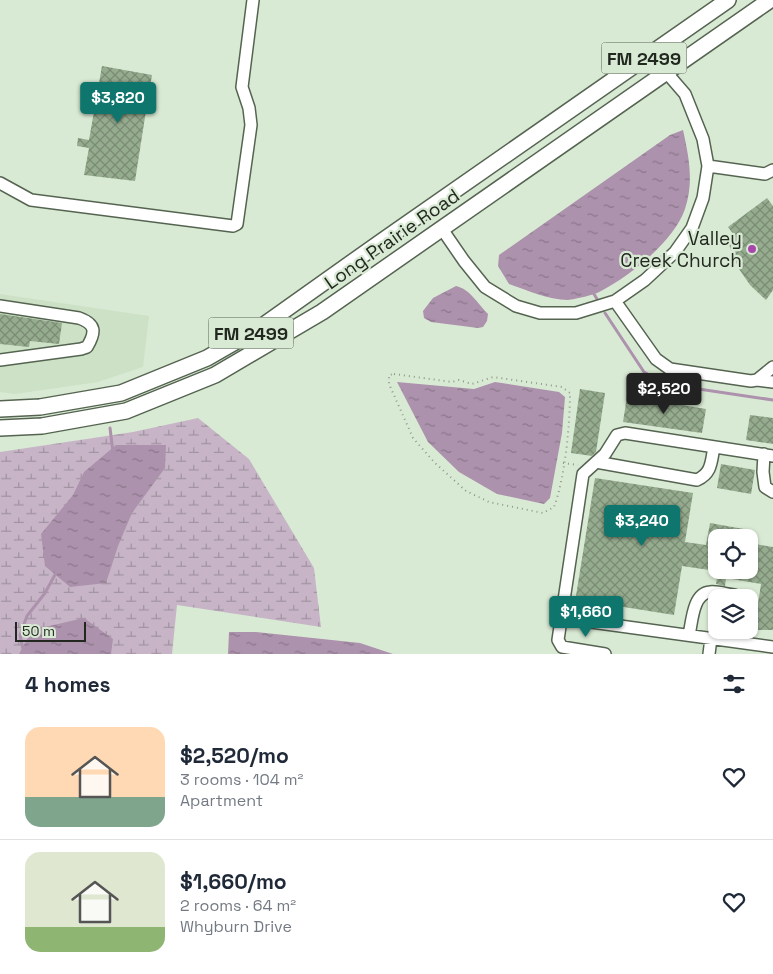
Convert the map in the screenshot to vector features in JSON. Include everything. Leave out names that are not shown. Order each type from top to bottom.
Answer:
[{"type":"main road","name":"Long Prairie Road","points":[[0,409],[40,407],[121,392],[207,358],[261,327],[728,0]]},
{"type":"main road","name":"Long Prairie Road","points":[[0,428],[42,426],[126,411],[216,375],[322,312],[770,0]]},
{"type":"main road","points":[[429,208],[442,228]]},
{"type":"street","points":[[0,184],[31,200],[233,226],[237,224],[252,125],[242,86],[253,0]]},
{"type":"street","points":[[442,228],[464,261],[485,287],[516,306],[540,313],[576,313],[615,301],[645,280],[675,252],[692,228],[703,198],[708,166],[703,139],[685,94],[666,72]]},
{"type":"street","points":[[708,166],[765,174],[773,170]]},
{"type":"street","points":[[615,301],[656,359],[670,369],[751,381],[773,382]]},
{"type":"street","points":[[0,306],[79,318],[88,321],[94,333],[87,347],[81,349],[0,360]]},
{"type":"street","points":[[757,380],[773,367]]},
{"type":"street","points":[[605,654],[562,647],[558,640],[583,474],[605,454],[617,434],[626,433],[768,455],[763,472],[765,488],[773,492]]},
{"type":"street","points":[[596,462],[696,480],[705,477],[708,472],[714,447]]},
{"type":"street","points":[[689,635],[697,601],[702,595],[708,592]]},
{"type":"street","points":[[562,618],[708,638]]},
{"type":"street","points":[[709,654],[711,639]]},
{"type":"street","points":[[745,639],[773,647]]},
{"type":"path","points":[[394,374],[452,382],[459,380],[472,384],[493,376],[562,387],[570,393],[570,410],[563,463],[558,496],[554,507],[543,513],[488,502],[466,491],[435,463],[414,438],[389,384],[389,375],[394,374]]},
{"type":"shaded area","points":[[0,294],[149,316],[143,367],[98,382],[15,394],[0,392]]},
{"type":"green space","points":[[198,418],[249,459],[314,568],[321,627],[177,605],[172,654],[0,654],[0,452],[133,432]]},
{"type":"water","points":[[683,130],[690,170],[688,199],[679,221],[671,233],[650,256],[612,284],[598,292],[575,299],[560,300],[509,284],[498,266],[499,255],[670,135]]},
{"type":"water","points":[[456,286],[466,290],[488,314],[487,321],[483,327],[431,322],[424,318],[423,311],[433,298]]},
{"type":"water","points":[[397,382],[474,389],[495,382],[559,392],[565,397],[562,433],[550,498],[544,504],[497,494],[459,472],[428,442]]},
{"type":"water","points":[[116,445],[166,445],[165,468],[132,513],[118,546],[106,583],[70,587],[45,566],[41,534],[73,495],[84,472]]},
{"type":"water","points":[[84,618],[113,639],[111,654],[19,654],[32,630]]},
{"type":"water","points":[[229,632],[256,632],[360,643],[393,654],[228,654]]},
{"type":"building","points":[[102,66],[152,75],[150,87],[156,88],[154,99],[148,98],[135,181],[84,175],[89,148],[77,146],[78,138],[89,140]]},
{"type":"building","name":"Valley Creek Church","points":[[767,198],[773,206],[773,290],[766,300],[750,285],[739,269],[729,245],[732,243],[729,239],[734,235],[728,227]]},
{"type":"building","points":[[0,314],[62,323],[59,344],[30,341],[29,347],[0,344]]},
{"type":"building","points":[[580,389],[605,393],[596,452],[592,456],[571,453]]},
{"type":"building","points":[[627,396],[706,409],[702,433],[623,422]]},
{"type":"building","points":[[750,415],[773,418],[773,444],[746,440]]},
{"type":"building","points":[[721,464],[755,470],[751,494],[717,488]]},
{"type":"building","points":[[595,478],[693,493],[685,542],[706,545],[708,534],[708,570],[682,566],[674,615],[586,601],[586,603],[575,602]]},
{"type":"building","points":[[710,523],[743,529],[709,529]]},
{"type":"building","points":[[758,544],[773,547],[773,630],[758,630],[758,604],[761,584],[732,579],[758,579]]},
{"type":"building","points":[[717,579],[726,579],[725,586],[716,584]]},
{"type":"waterway","points":[[594,294],[597,299]]},
{"type":"waterway","points":[[605,313],[644,372],[665,384],[773,400]]},
{"type":"waterway","points":[[110,428],[113,452]]},
{"type":"waterway","points":[[24,654],[20,635],[27,616],[45,593],[57,571]]},
{"type":"place","name":"Valley Creek Church","points":[[752,249]]}]
